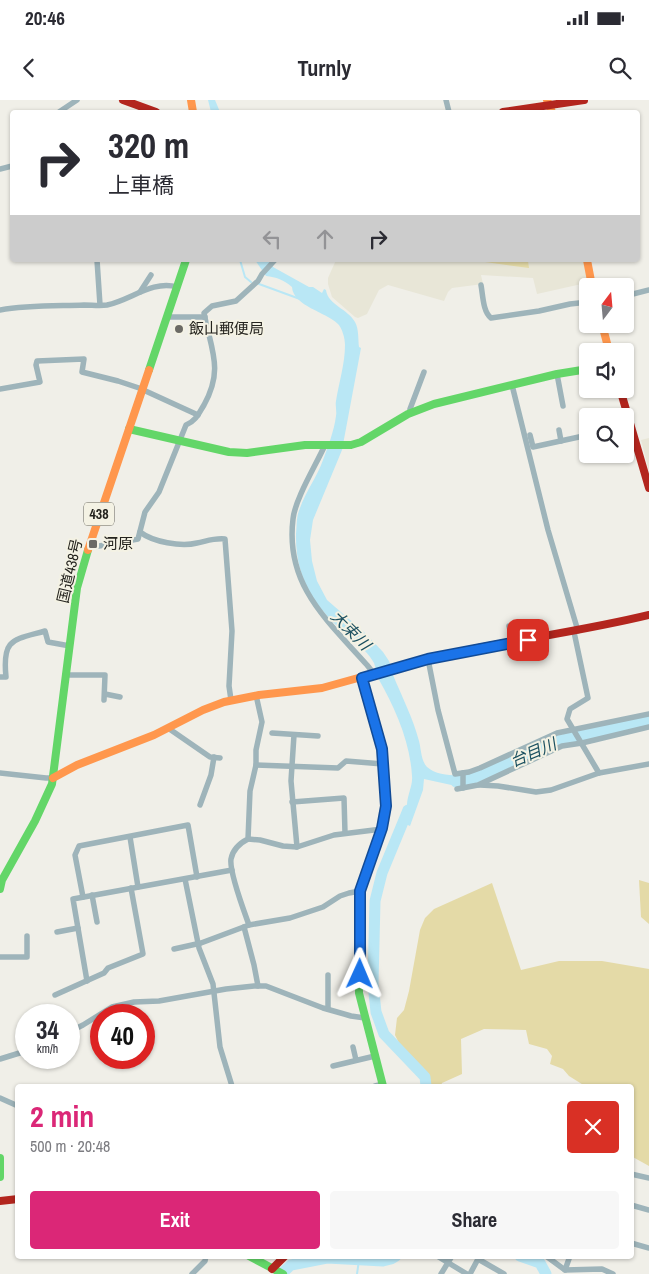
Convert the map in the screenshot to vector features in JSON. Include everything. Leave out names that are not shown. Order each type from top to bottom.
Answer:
[{"type":"main road","points":[[123,100],[150,110]]},
{"type":"main road","points":[[518,110],[584,100]]},
{"type":"main road","name":"国道438号","points":[[0,889],[2,880],[44,804],[53,778],[77,588],[88,548],[185,262]]},
{"type":"main road","points":[[587,262],[590,278]]},
{"type":"main road","points":[[128,428],[229,452],[247,453],[298,446],[351,445],[361,442],[410,414],[434,404],[557,374],[579,370]]},
{"type":"main road","points":[[634,444],[649,488]]},
{"type":"main road","points":[[53,778],[67,768],[168,728],[231,700],[256,695],[315,689],[428,659],[576,632],[649,615]]},
{"type":"main road","points":[[362,678],[378,733],[383,764],[386,806],[382,828],[360,891],[359,993],[375,1056],[380,1084]]},
{"type":"main road","points":[[0,1158],[0,1176]]},
{"type":"main road","points":[[0,1201],[15,1199]]},
{"type":"main road","points":[[255,1259],[277,1271],[278,1262],[282,1259]]},
{"type":"street","points":[[62,110],[76,100]]},
{"type":"street","points":[[97,262],[100,305]]},
{"type":"street","points":[[88,548],[138,539],[145,512],[159,492],[186,425],[192,423],[211,393],[215,378],[215,365],[204,314],[212,306],[236,301],[258,281],[273,262]]},
{"type":"street","points":[[140,292],[151,276]]},
{"type":"street","points":[[481,285],[488,317],[491,318],[579,303]]},
{"type":"street","points":[[0,310],[29,307],[100,305],[117,302],[159,286],[177,287]]},
{"type":"street","points":[[634,294],[649,290]]},
{"type":"street","points":[[167,317],[205,317]]},
{"type":"street","points":[[0,389],[40,382],[36,365],[37,361],[84,359],[82,372],[118,380],[198,415]]},
{"type":"street","points":[[410,414],[410,409],[424,372]]},
{"type":"street","points":[[557,374],[563,406]]},
{"type":"street","points":[[512,385],[548,530],[576,632],[588,698],[568,711],[567,719],[599,773]]},
{"type":"street","points":[[558,430],[561,441]]},
{"type":"street","points":[[530,435],[534,447],[579,438]]},
{"type":"street","points":[[327,445],[299,498],[293,519],[295,563],[303,587],[313,604],[374,674]]},
{"type":"street","points":[[140,532],[147,538],[162,542],[195,544],[224,539],[232,631],[229,686],[231,700]]},
{"type":"street","points":[[509,626],[513,642]]},
{"type":"street","points":[[0,677],[6,677],[6,653],[12,641],[45,630],[48,642],[70,646]]},
{"type":"street","points":[[428,659],[438,710],[455,774],[463,774],[480,768],[557,733],[649,714]]},
{"type":"street","points":[[66,675],[105,675],[104,697],[120,697]]},
{"type":"street","points":[[248,838],[250,791],[262,722],[256,695]]},
{"type":"street","points":[[478,785],[562,746],[649,727]]},
{"type":"street","points":[[168,728],[210,757],[217,758],[200,804]]},
{"type":"street","points":[[272,733],[318,736]]},
{"type":"street","points":[[294,735],[292,802],[297,847]]},
{"type":"street","points":[[256,765],[338,768],[346,761],[383,764]]},
{"type":"street","points":[[463,774],[461,788],[478,785],[498,786],[536,792],[551,790],[599,773],[649,764]]},
{"type":"street","points":[[0,773],[53,778]]},
{"type":"street","points":[[292,802],[344,798],[345,833]]},
{"type":"street","points":[[83,897],[75,855],[79,846],[188,825],[196,877]]},
{"type":"street","points":[[258,986],[232,870],[232,855],[239,844],[248,838],[283,846],[297,847],[334,835],[382,828]]},
{"type":"street","points":[[130,836],[138,887]]},
{"type":"street","points":[[87,981],[73,899],[232,870]]},
{"type":"street","points":[[185,879],[198,944],[211,976],[220,1047],[231,1084]]},
{"type":"street","points":[[55,995],[104,973],[108,968],[143,954],[131,888]]},
{"type":"street","points":[[174,949],[198,944],[246,926],[290,918],[323,907],[340,896],[360,891]]},
{"type":"street","points":[[92,895],[97,922]]},
{"type":"street","points":[[57,932],[78,928]]},
{"type":"street","points":[[0,957],[27,957],[27,936]]},
{"type":"street","points":[[328,975],[328,1009]]},
{"type":"street","points":[[80,1027],[112,1007],[134,1002],[159,1001],[214,991],[258,986],[266,986],[328,1009],[365,1018]]},
{"type":"street","points":[[353,1047],[356,1060]]},
{"type":"street","points":[[0,1060],[15,1055]]},
{"type":"street","points":[[333,1066],[375,1056]]},
{"type":"street","points":[[0,1098],[15,1105]]},
{"type":"street","points":[[634,1175],[649,1178]]},
{"type":"street","points":[[634,1206],[649,1210]]},
{"type":"street","points":[[634,1244],[649,1248]]},
{"type":"street","points":[[192,1274],[205,1259]]},
{"type":"street","points":[[442,1259],[469,1274],[478,1259],[504,1274]]},
{"type":"street","points":[[441,1274],[450,1259]]},
{"type":"street","points":[[550,1259],[565,1270],[602,1269],[613,1274]]},
{"type":"street","points":[[565,1270],[569,1259]]},
{"type":"shaded area","points":[[335,262],[584,262],[587,278],[579,278],[579,285],[537,294],[533,278],[481,275],[483,284],[452,288],[444,301],[388,285],[379,290],[367,314],[358,318],[332,297],[328,278]]},
{"type":"shaded area","points":[[485,262],[528,262],[529,268]]},
{"type":"shaded area","points":[[649,438],[649,471],[641,440]]},
{"type":"shaded area","points":[[639,880],[649,883],[649,924],[641,917]]},
{"type":"shaded area","points":[[492,883],[521,970],[559,961],[602,961],[649,969],[649,1166],[634,1158],[634,1084],[582,1084],[569,1076],[563,1069],[550,1064],[552,1056],[547,1049],[529,1044],[526,1030],[484,1029],[461,1039],[462,1074],[442,1084],[430,1084],[428,1078],[400,1050],[395,1035],[397,1018],[404,1010],[409,991],[420,930],[425,918],[434,909]]},
{"type":"water","points":[[208,100],[215,100],[219,110],[210,110]]},
{"type":"water","points":[[256,262],[269,262],[273,267],[309,287],[313,287],[322,293],[324,289],[326,290],[330,300],[352,318],[357,328],[359,347],[361,348],[342,450],[313,520],[310,540],[312,561],[317,581],[327,600],[364,632],[383,652],[393,672],[398,671],[398,673],[393,675],[414,724],[422,758],[427,767],[441,774],[468,775],[469,785],[456,786],[424,779],[423,790],[410,826],[399,821],[404,806],[407,806],[412,776],[405,738],[396,713],[378,678],[372,660],[354,639],[329,618],[311,594],[304,581],[297,551],[296,534],[299,511],[321,466],[334,427],[336,401],[344,359],[344,336],[338,324],[304,304],[286,282],[266,276]]},
{"type":"waterway","points":[[241,262],[245,277],[251,282]]},
{"type":"waterway","points":[[259,284],[300,299]]},
{"type":"waterway","name":"台目川","points":[[456,782],[472,779],[557,741],[649,720]]},
{"type":"waterway","name":"大束川","points":[[408,810],[382,873],[375,901],[373,984],[376,1012],[384,1034],[425,1077],[426,1084]]},
{"type":"waterway","name":"大束川","points":[[281,1274],[291,1265],[322,1259]]},
{"type":"waterway","name":"大束川","points":[[346,1259],[383,1261],[391,1259]]},
{"type":"waterway","points":[[529,1259],[540,1263],[546,1274]]},
{"type":"waterway","points":[[357,1274],[359,1260]]},
{"type":"traffic: fast","points":[[149,370],[185,262]]},
{"type":"traffic: fast","points":[[129,429],[229,452],[247,453],[305,445],[351,445],[361,442],[408,414],[434,404],[557,374],[579,370]]},
{"type":"traffic: fast","points":[[0,889],[2,880],[35,821],[52,784],[77,588],[88,550]]},
{"type":"traffic: fast","points":[[362,678],[382,749],[386,806],[382,829],[360,891],[359,993],[382,1084]]},
{"type":"traffic: fast","points":[[0,1158],[0,1177]]},
{"type":"traffic: fast","points":[[255,1259],[283,1274]]},
{"type":"traffic: slow","points":[[191,100],[193,110]]},
{"type":"traffic: slow","points":[[547,100],[551,110]]},
{"type":"traffic: slow","points":[[587,262],[590,278]]},
{"type":"traffic: slow","points":[[604,333],[607,343]]},
{"type":"traffic: slow","points":[[88,550],[149,370]]},
{"type":"traffic: slow","points":[[53,778],[77,765],[154,735],[203,710],[224,702],[259,695],[322,688],[376,673]]},
{"type":"traffic: jam","points":[[123,100],[150,110]]},
{"type":"traffic: jam","points":[[516,110],[584,100]]},
{"type":"traffic: jam","points":[[623,398],[649,488]]},
{"type":"traffic: jam","points":[[376,673],[444,655],[649,615]]},
{"type":"traffic: jam","points":[[0,1201],[15,1199]]},
{"type":"traffic: jam","points":[[272,1269],[282,1259]]},
{"type":"place","name":"飯山郵便局","points":[[179,329]]},
{"type":"place","name":"河原","points":[[93,544]]},
{"type":"route","points":[[360,974],[360,891],[382,828],[386,806],[382,749],[362,678],[428,659],[528,640]]}]
